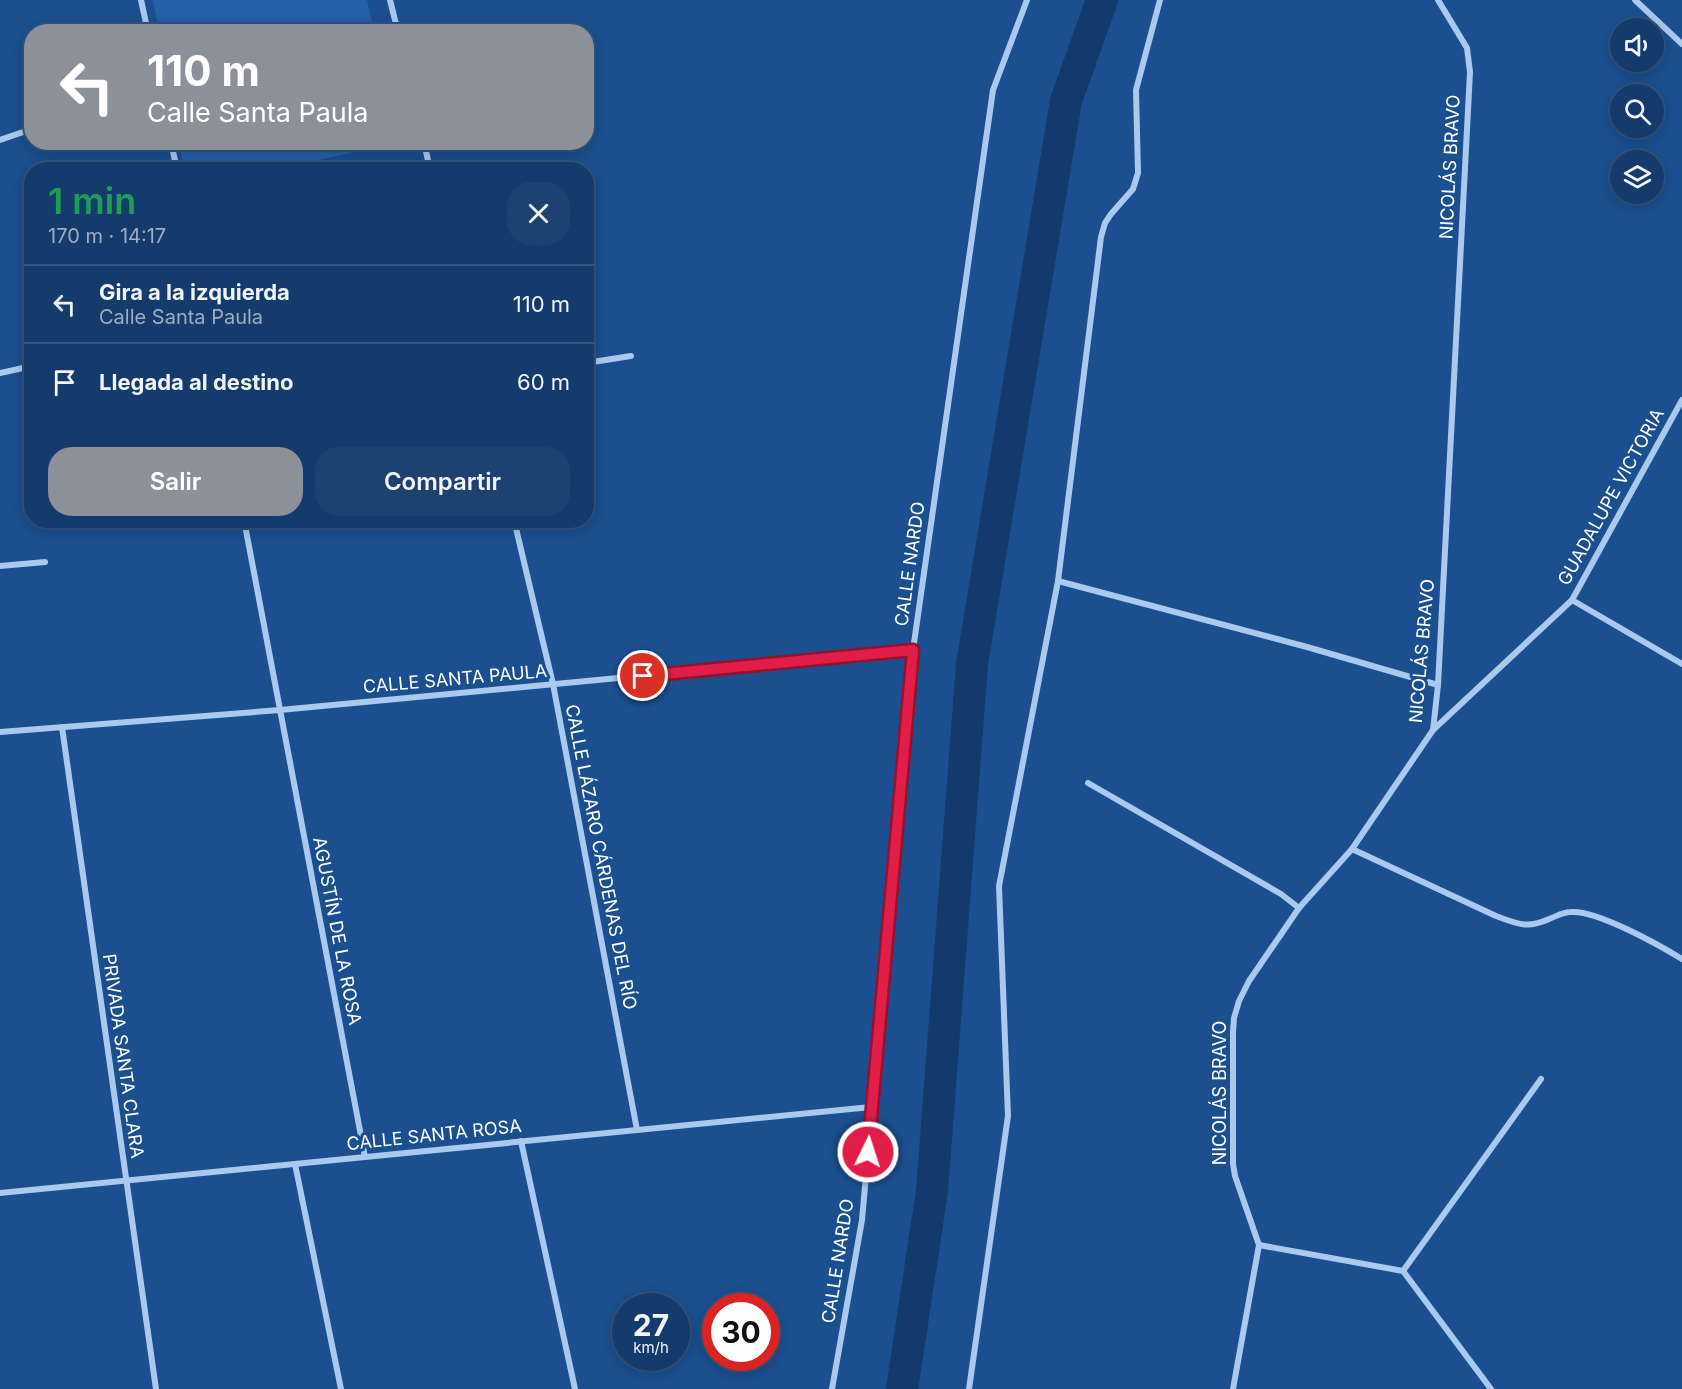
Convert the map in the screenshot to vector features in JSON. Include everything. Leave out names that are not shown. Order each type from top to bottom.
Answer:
[{"type":"street","points":[[141,0],[146,24]]},
{"type":"street","points":[[390,0],[396,24]]},
{"type":"street","name":"CALLE NARDO","points":[[832,1389],[862,1220],[913,650],[993,90],[1027,0]]},
{"type":"street","points":[[969,1389],[1008,1116],[999,886],[1058,581],[1101,237],[1111,213],[1133,189],[1138,173],[1136,90],[1161,0]]},
{"type":"street","name":"NICOLÁS BRAVO","points":[[1233,1389],[1259,1245],[1233,1164],[1234,1018],[1239,1001],[1249,981],[1299,908],[1352,849],[1433,730],[1438,685],[1470,63],[1470,54],[1464,41],[1438,0]]},
{"type":"street","points":[[1635,0],[1682,44]]},
{"type":"street","points":[[0,140],[24,132]]},
{"type":"street","points":[[594,362],[631,356]]},
{"type":"street","points":[[0,373],[24,368]]},
{"type":"street","name":"GUADALUPE VICTORIA","points":[[1433,730],[1572,600],[1682,400]]},
{"type":"street","name":"AGUSTÍN DE LA ROSA","points":[[246,528],[365,1157]]},
{"type":"street","name":"CALLE LÁZARO CÁRDENAS DEL RÍO","points":[[516,528],[553,684],[637,1130]]},
{"type":"street","points":[[0,566],[45,562]]},
{"type":"street","points":[[1058,581],[1307,647],[1438,685]]},
{"type":"street","points":[[1572,600],[1682,664]]},
{"type":"street","name":"CALLE SANTA PAULA","points":[[0,732],[280,710],[913,650]]},
{"type":"street","name":"PRIVADA SANTA CLARA","points":[[62,727],[156,1389]]},
{"type":"street","points":[[1088,783],[1281,894],[1299,908]]},
{"type":"street","points":[[1352,849],[1521,925],[1538,925],[1570,912],[1590,914],[1682,959]]},
{"type":"street","points":[[1403,1271],[1541,1078]]},
{"type":"street","name":"CALLE SANTA ROSA","points":[[0,1193],[871,1107]]},
{"type":"street","points":[[521,1142],[575,1389]]},
{"type":"street","points":[[295,1164],[341,1389]]},
{"type":"street","points":[[1259,1245],[1403,1271],[1491,1389]]},
{"type":"shaded area","points":[[153,0],[367,0],[372,24],[158,24]]},
{"type":"shaded area","points":[[180,150],[363,150],[310,162],[183,162]]},
{"type":"waterway","points":[[902,1389],[932,1191],[972,664],[1066,101],[1102,0]]},
{"type":"route","points":[[643,676],[913,650],[868,1152]]}]
